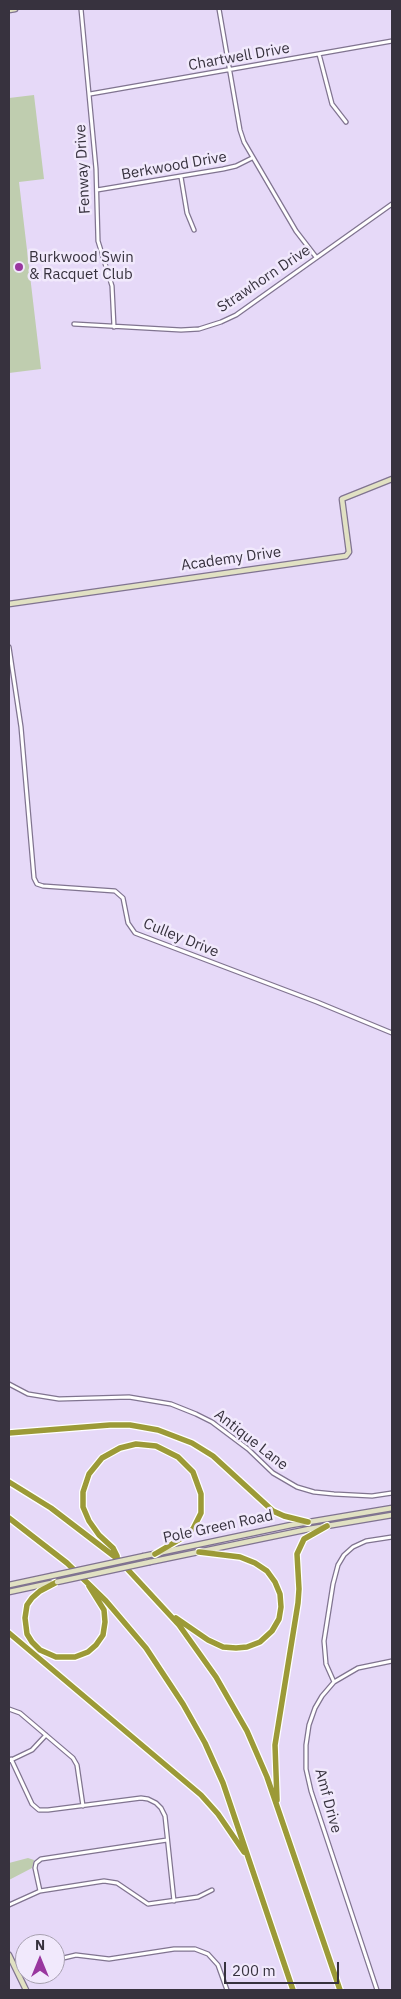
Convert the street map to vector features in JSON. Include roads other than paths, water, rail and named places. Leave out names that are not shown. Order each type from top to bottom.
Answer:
[{"type":"highway","points":[[9,1433],[110,1424],[158,1430],[192,1443],[213,1456],[273,1511],[308,1522]]},
{"type":"highway","points":[[119,1560],[113,1548],[99,1535],[89,1521],[83,1507],[83,1492],[89,1474],[98,1462],[116,1450],[130,1445],[152,1445],[174,1454],[190,1469],[200,1489],[202,1509],[195,1525],[182,1538],[155,1554]]},
{"type":"highway","points":[[9,1482],[51,1508],[119,1560],[169,1613],[200,1654],[238,1714],[260,1760],[278,1807],[340,1990]]},
{"type":"highway","points":[[9,1518],[62,1558],[87,1582],[134,1633],[161,1668],[183,1704],[219,1774],[293,1990]]},
{"type":"highway","points":[[9,1523],[24,1529]]},
{"type":"highway","points":[[278,1807],[275,1745],[298,1603],[297,1554],[304,1539],[327,1526]]},
{"type":"highway","points":[[169,1613],[208,1640],[229,1648],[254,1645],[269,1635],[276,1625],[281,1607],[280,1594],[275,1582],[267,1571],[255,1563],[240,1557],[199,1552]]},
{"type":"highway","points":[[57,1582],[35,1596],[28,1605],[24,1618],[27,1634],[36,1646],[46,1654],[63,1658],[75,1657],[88,1652],[96,1645],[102,1635],[105,1622],[104,1610],[87,1582]]},
{"type":"highway","points":[[9,1633],[201,1795],[218,1814],[248,1858]]},
{"type":"main road","points":[[9,10],[15,9]]},
{"type":"main road","name":"Academy Drive","points":[[9,604],[346,556],[349,552],[342,499],[392,479]]},
{"type":"main road","name":"Pole Green Road","points":[[9,1585],[308,1522],[392,1508]]},
{"type":"main road","name":"Pole Green Road","points":[[9,1592],[327,1526],[392,1515]]},
{"type":"main road","points":[[9,1955],[15,1969]]},
{"type":"street","name":"Fenway Drive","points":[[81,9],[90,94],[97,190],[98,241],[112,286],[114,327]]},
{"type":"street","points":[[219,9],[241,136],[252,158],[296,230],[316,257]]},
{"type":"street","name":"Chartwell Drive","points":[[90,94],[392,41]]},
{"type":"street","points":[[319,54],[332,104],[346,122]]},
{"type":"street","name":"Berkwood Drive","points":[[97,190],[236,166],[252,158]]},
{"type":"street","points":[[181,177],[187,213],[194,230]]},
{"type":"street","name":"Strawhorn Drive","points":[[74,324],[190,330],[221,322],[236,314],[392,204]]},
{"type":"street","name":"Culley Drive","points":[[9,647],[21,727],[34,878],[37,884],[115,891],[123,898],[128,923],[135,933],[317,1002],[392,1033]]},
{"type":"street","name":"Antique Lane","points":[[9,1384],[28,1394],[59,1399],[129,1397],[170,1404],[212,1422],[248,1449],[274,1473],[297,1487],[314,1492],[334,1494],[372,1496],[392,1493]]},
{"type":"street","points":[[392,1537],[366,1541],[353,1547],[344,1555],[338,1565],[333,1584],[324,1642],[326,1664],[334,1682],[358,1668],[392,1660]]},
{"type":"street","name":"Amf Drive","points":[[334,1682],[318,1703],[310,1719],[306,1746],[306,1768],[318,1816],[378,1990]]},
{"type":"street","points":[[9,1709],[20,1713],[71,1756],[76,1763],[83,1806]]},
{"type":"street","points":[[46,1735],[32,1750],[10,1760],[32,1804],[36,1808],[48,1810],[136,1798],[148,1799],[156,1803],[163,1811],[174,1901]]},
{"type":"street","points":[[40,1891],[35,1868],[36,1862],[40,1859],[167,1840]]},
{"type":"street","points":[[9,1905],[40,1891],[108,1881],[121,1886],[148,1904],[202,1896],[212,1890]]},
{"type":"street","points":[[65,1958],[76,1955],[109,1958],[174,1949],[195,1949],[208,1954],[218,1965],[227,1990]]},
{"type":"place","name":"Burkwood Swin & Racquet Club","points":[[19,267]]}]
